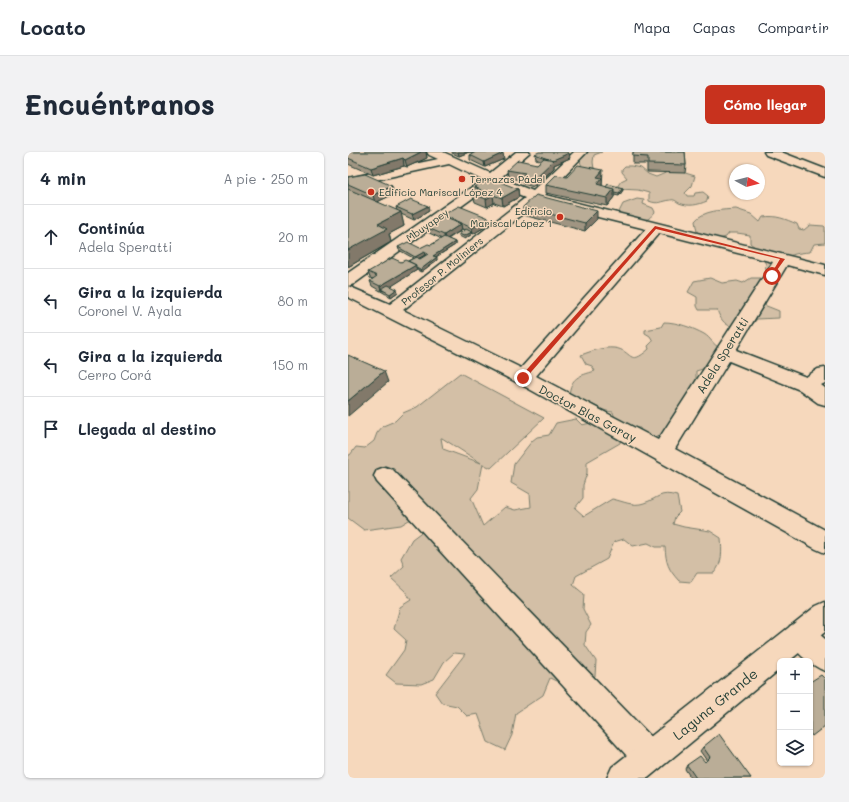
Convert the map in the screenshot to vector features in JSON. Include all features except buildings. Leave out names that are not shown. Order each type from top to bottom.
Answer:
[{"type":"street","points":[[433,152],[491,179],[535,197],[825,270]]},
{"type":"street","name":"Mbuyapey","points":[[348,281],[491,179],[524,152]]},
{"type":"street","name":"Profesor P. Moliniers","points":[[392,311],[535,197],[581,152]]},
{"type":"street","points":[[770,152],[825,173]]},
{"type":"street","points":[[782,157],[800,152]]},
{"type":"street","points":[[348,182],[450,160]]},
{"type":"street","points":[[523,378],[655,228]]},
{"type":"street","name":"Adela Speratti","points":[[662,452],[783,259]]},
{"type":"street","name":"Doctor Blas Garay","points":[[348,291],[392,311],[523,378],[662,452],[825,542]]},
{"type":"street","points":[[724,352],[807,386],[825,398]]},
{"type":"street","points":[[807,386],[825,374]]},
{"type":"street","points":[[385,476],[649,757]]},
{"type":"street","name":"Laguna Grande","points":[[623,778],[825,615]]},
{"type":"street","points":[[800,635],[825,657]]},
{"type":"shaded area","points":[[575,152],[602,152],[594,155],[594,169],[582,167],[578,155]]},
{"type":"shaded area","points":[[625,166],[641,168],[648,174],[656,177],[668,172],[682,172],[695,176],[692,186],[685,193],[687,196],[694,196],[695,193],[703,192],[708,196],[707,201],[690,205],[679,203],[675,200],[655,203],[649,201],[649,193],[638,190],[619,189],[617,187],[621,181],[627,178],[622,172],[622,169]]},
{"type":"shaded area","points":[[637,199],[644,200],[643,204],[653,208],[655,212],[648,219],[632,219],[619,212],[623,204]]},
{"type":"shaded area","points":[[736,209],[751,214],[760,222],[763,217],[776,217],[797,224],[799,229],[804,230],[810,225],[824,226],[825,243],[814,244],[810,252],[795,254],[785,258],[766,275],[766,264],[756,248],[750,243],[750,235],[729,233],[726,237],[719,239],[697,232],[695,221],[699,217],[714,211]]},
{"type":"shaded area","points":[[710,278],[722,283],[737,281],[743,283],[751,278],[760,278],[767,284],[759,303],[779,311],[779,318],[757,319],[752,325],[735,327],[726,324],[717,310],[699,310],[697,306],[697,297],[688,292],[694,281]]},
{"type":"shaded area","points":[[664,322],[679,324],[700,332],[720,348],[716,365],[696,371],[696,384],[672,435],[649,438],[642,435],[640,428],[624,427],[616,422],[613,412],[603,410],[569,395],[572,384],[577,378],[595,371],[592,366],[586,364],[581,355],[601,349],[614,348],[620,349],[634,358],[637,357],[649,349],[648,346],[653,341],[650,336],[645,333],[645,330],[661,327]]},
{"type":"shaded area","points":[[460,373],[544,418],[491,468],[483,464],[478,489],[471,498],[483,526],[505,507],[515,510],[531,507],[530,494],[511,483],[514,464],[532,441],[537,437],[549,435],[556,423],[576,419],[582,425],[595,422],[621,436],[620,443],[587,462],[587,473],[583,485],[583,498],[575,508],[584,516],[612,499],[632,504],[640,504],[667,494],[677,496],[680,512],[675,517],[673,524],[710,531],[721,538],[721,557],[717,569],[714,573],[697,573],[691,582],[679,581],[672,573],[667,562],[665,547],[656,547],[648,543],[633,546],[624,539],[614,542],[607,559],[576,576],[573,585],[584,594],[583,609],[591,625],[586,632],[585,645],[596,661],[595,676],[578,692],[550,678],[543,695],[516,713],[512,735],[505,750],[488,742],[478,714],[467,716],[457,706],[442,703],[435,693],[465,654],[454,653],[444,662],[434,679],[421,684],[396,683],[386,675],[404,650],[406,640],[394,629],[400,607],[411,600],[405,591],[391,578],[404,566],[401,558],[412,539],[424,530],[428,521],[409,520],[401,525],[364,530],[348,518],[348,455],[350,455],[356,447],[365,448],[374,441],[377,433],[383,426],[395,421],[403,413],[417,407]],"holes":[[[442,438],[481,463],[443,449]]]},
{"type":"place","name":"Terrazas Pádel","points":[[462,179]]},
{"type":"place","name":"Edificio Mariscal López 4","points":[[371,192]]},
{"type":"place","name":"Edificio Mariscal López 1","points":[[560,217]]},
{"type":"route","points":[[523,378],[655,228],[783,259],[772,276]]}]
